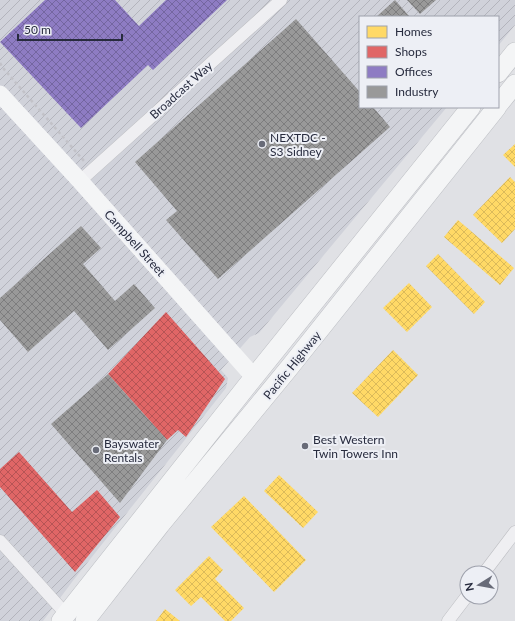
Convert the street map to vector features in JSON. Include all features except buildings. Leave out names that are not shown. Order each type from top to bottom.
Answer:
[{"type":"main road","points":[[499,72],[515,52]]},
{"type":"main road","name":"Pacific Highway","points":[[499,104],[515,84]]},
{"type":"main road","name":"Pacific Highway","points":[[64,617],[470,108]]},
{"type":"main road","name":"Pacific Highway","points":[[85,621],[183,496],[269,393],[495,108]]},
{"type":"main road","name":"Campbell Street","points":[[254,377],[269,393]]},
{"type":"street","name":"Broadcast Way","points":[[80,181],[281,0]]},
{"type":"street","name":"Campbell Street","points":[[0,94],[80,181],[254,377]]},
{"type":"street","points":[[490,565],[515,532]]},
{"type":"street","points":[[0,541],[64,617]]},
{"type":"street","points":[[448,621],[460,605]]},
{"type":"path","points":[[0,63],[2,68],[93,170]]},
{"type":"shaded area","points":[[0,0],[515,0],[515,25],[499,45],[499,16],[359,16],[359,108],[446,108],[259,333],[250,337],[221,370],[228,378],[226,388],[72,582],[43,621],[0,621]]},
{"type":"place","name":"NEXTDC - S3 Sidney","points":[[262,144]]},
{"type":"place","name":"Best Western Twin Towers Inn","points":[[305,446]]},
{"type":"place","name":"Bayswater Rentals","points":[[96,450]]}]
